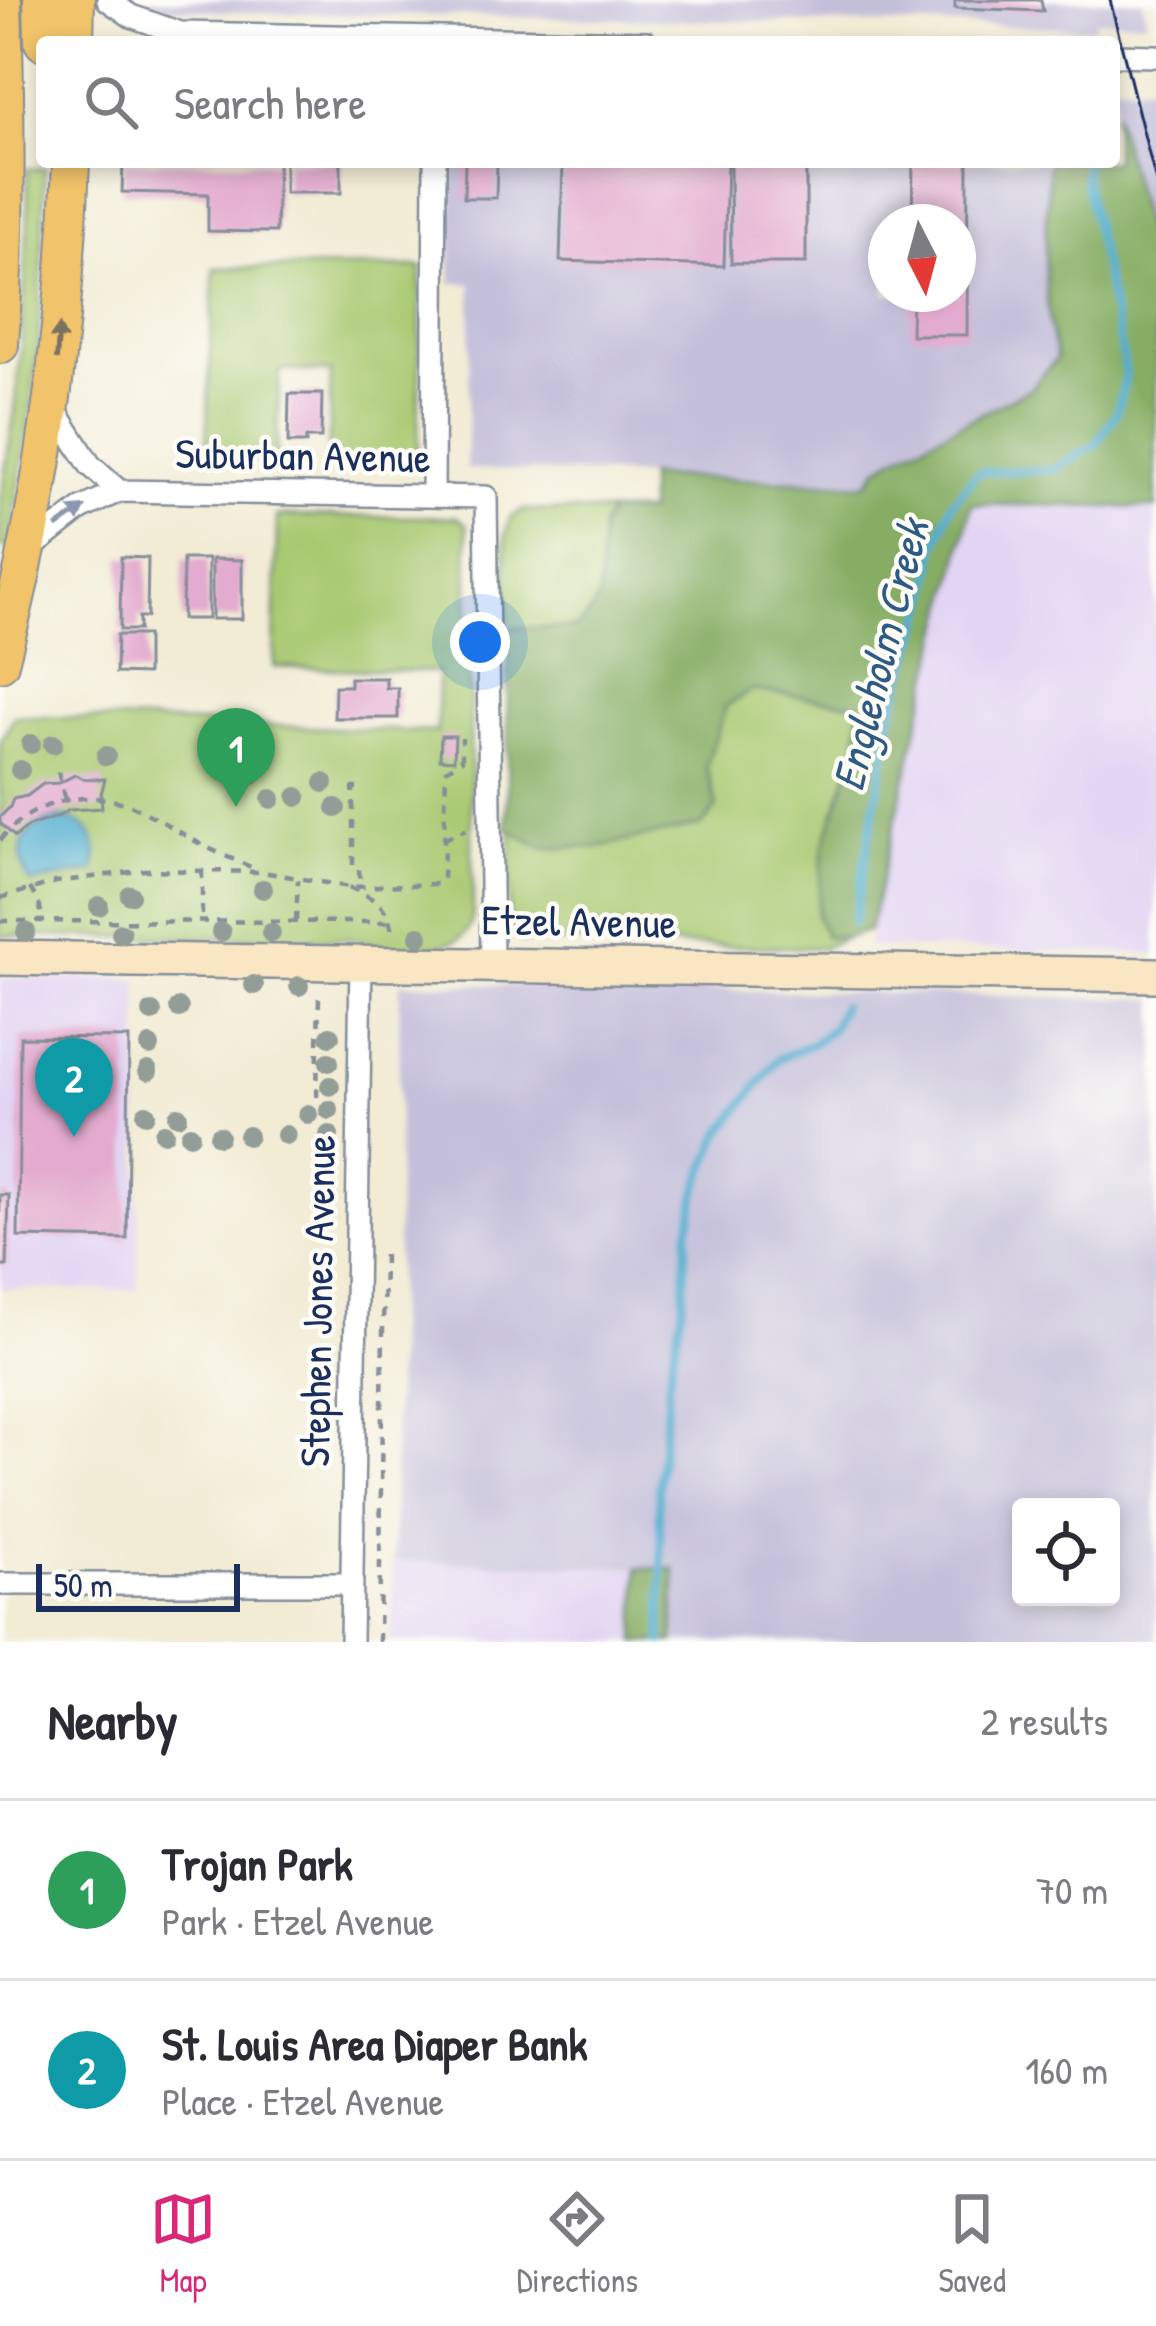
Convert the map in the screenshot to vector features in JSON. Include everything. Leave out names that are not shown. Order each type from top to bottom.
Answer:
[{"type":"main road","points":[[0,345],[6,187],[2,0]]},
{"type":"main road","points":[[42,0],[43,36]]},
{"type":"main road","points":[[75,36],[76,0]]},
{"type":"main road","points":[[59,168],[69,224]]},
{"type":"main road","points":[[0,663],[39,498],[71,168]]},
{"type":"street","points":[[108,0],[131,16],[180,33],[289,36]]},
{"type":"street","points":[[171,36],[180,33]]},
{"type":"street","points":[[1120,55],[1156,56]]},
{"type":"street","points":[[433,496],[435,168]]},
{"type":"street","name":"Suburban Avenue","points":[[51,404],[90,465],[119,491]]},
{"type":"street","name":"Suburban Avenue","points":[[28,551],[81,509],[119,491],[486,497],[492,964]]},
{"type":"street","name":"Etzel Avenue","points":[[0,958],[1156,975]]},
{"type":"street","name":"Stephen Jones Avenue","points":[[351,1642],[361,962]]},
{"type":"street","points":[[0,1584],[351,1584]]},
{"type":"path","points":[[0,898],[30,888],[145,870],[263,872],[349,887],[437,884],[443,880],[446,770],[462,760],[463,726]]},
{"type":"path","points":[[58,772],[65,800]]},
{"type":"path","points":[[357,788],[353,788],[352,867],[359,869],[360,886]]},
{"type":"path","points":[[0,840],[39,808],[65,800],[99,798],[128,805],[263,872]]},
{"type":"path","points":[[202,870],[202,921]]},
{"type":"path","points":[[296,921],[298,880]]},
{"type":"path","points":[[0,921],[390,922],[382,905],[349,887]]},
{"type":"path","points":[[30,888],[44,921]]},
{"type":"path","points":[[317,1097],[319,994]]},
{"type":"path","points":[[379,1642],[384,1242]]},
{"type":"shaded area","points":[[133,0],[1142,0],[1147,22],[1099,20],[1091,28],[226,12]]},
{"type":"shaded area","points":[[1120,85],[1156,86],[1156,271],[1120,134]]},
{"type":"shaded area","points":[[453,168],[1049,168],[1045,294],[1057,359],[1031,388],[894,458],[878,468],[867,484],[466,469],[472,284],[451,283]]},
{"type":"shaded area","points":[[972,503],[1156,508],[1156,954],[868,947]]},
{"type":"shaded area","points":[[0,978],[139,979],[138,1290],[0,1289]]},
{"type":"shaded area","points":[[400,983],[1156,999],[1156,1642],[674,1642],[674,1569],[393,1561]]},
{"type":"shaded area","points":[[393,1561],[638,1568],[636,1642],[391,1642]]},
{"type":"green space","points":[[1120,134],[1156,271],[1156,508],[972,504],[869,930],[846,938],[825,936],[817,916],[824,845],[858,743],[859,704],[752,690],[726,706],[706,766],[717,807],[703,825],[597,847],[542,848],[507,828],[508,628],[575,628],[590,615],[599,598],[601,528],[609,512],[648,512],[648,476],[867,484],[878,468],[894,458],[1031,388],[1057,358],[1046,286],[1049,168],[1120,168]]},
{"type":"green space","points":[[45,168],[39,336],[9,549],[0,547],[0,500],[22,334],[27,169]]},
{"type":"green space","points":[[421,267],[418,461],[328,459],[331,372],[280,370],[276,459],[206,459],[214,268]]},
{"type":"green space","points":[[522,510],[609,512],[601,528],[599,598],[575,628],[508,628],[505,536],[510,518]]},
{"type":"green space","points":[[277,516],[457,517],[467,525],[473,914],[468,930],[451,942],[409,948],[358,939],[0,936],[0,741],[15,716],[437,732],[438,672],[274,667]]},
{"type":"green space","points":[[752,690],[859,704],[858,743],[824,845],[817,916],[825,936],[846,938],[821,948],[623,944],[610,929],[586,929],[586,936],[578,942],[522,941],[513,935],[511,830],[542,848],[717,807],[706,766],[726,706]]},
{"type":"green space","points":[[638,1568],[675,1569],[674,1642],[636,1642]]},
{"type":"water","points":[[58,818],[78,823],[91,834],[96,851],[94,871],[30,883],[22,860],[23,842],[35,827]]},
{"type":"building","points":[[955,0],[1041,0],[1043,11],[955,8]]},
{"type":"building","points":[[123,168],[278,168],[276,232],[208,231],[208,194],[122,192]]},
{"type":"building","points":[[285,168],[341,168],[341,193],[285,193]]},
{"type":"building","points":[[465,168],[497,168],[496,198],[464,198]]},
{"type":"building","points":[[563,168],[727,168],[724,266],[560,261]]},
{"type":"building","points":[[730,168],[806,168],[806,263],[731,263]]},
{"type":"building","points":[[913,168],[968,168],[968,204],[912,204]]},
{"type":"building","points":[[912,312],[967,312],[967,335],[911,335]]},
{"type":"building","points":[[289,394],[322,394],[321,438],[288,443]]},
{"type":"building","points":[[121,557],[148,558],[147,617],[139,617],[139,630],[120,630]]},
{"type":"building","points":[[183,559],[208,559],[208,619],[182,619]]},
{"type":"building","points":[[212,559],[242,560],[242,619],[212,619]]},
{"type":"building","points":[[117,635],[147,635],[147,674],[116,673]]},
{"type":"building","points":[[350,678],[386,678],[386,688],[398,688],[398,718],[334,718],[335,686],[350,686]]},
{"type":"building","points":[[441,736],[455,736],[454,760],[440,759]]},
{"type":"building","points":[[75,775],[105,779],[102,808],[69,810],[28,826],[15,837],[0,823],[13,799]]},
{"type":"building","points":[[20,1037],[129,1038],[127,1239],[18,1237]]},
{"type":"building","points":[[0,1195],[9,1195],[7,1266],[0,1266]]},
{"type":"waterway","name":"Engleholm Creek","points":[[854,922],[892,714],[928,600],[936,546],[952,503],[978,472],[1053,470],[1096,445],[1117,412],[1126,373],[1085,168]]},
{"type":"waterway","name":"Engleholm Creek","points":[[662,1642],[658,1490],[687,1238],[699,1184],[720,1135],[778,1059],[814,1043],[832,1028],[842,1006]]},
{"type":"tram line","points":[[1110,0],[1119,36]]},
{"type":"tram line","points":[[1120,40],[1156,182]]},
{"type":"place","name":"Trojan Park","points":[[236,807]]},
{"type":"place","name":"St. Louis Area Diaper Bank","points":[[74,1137]]}]
